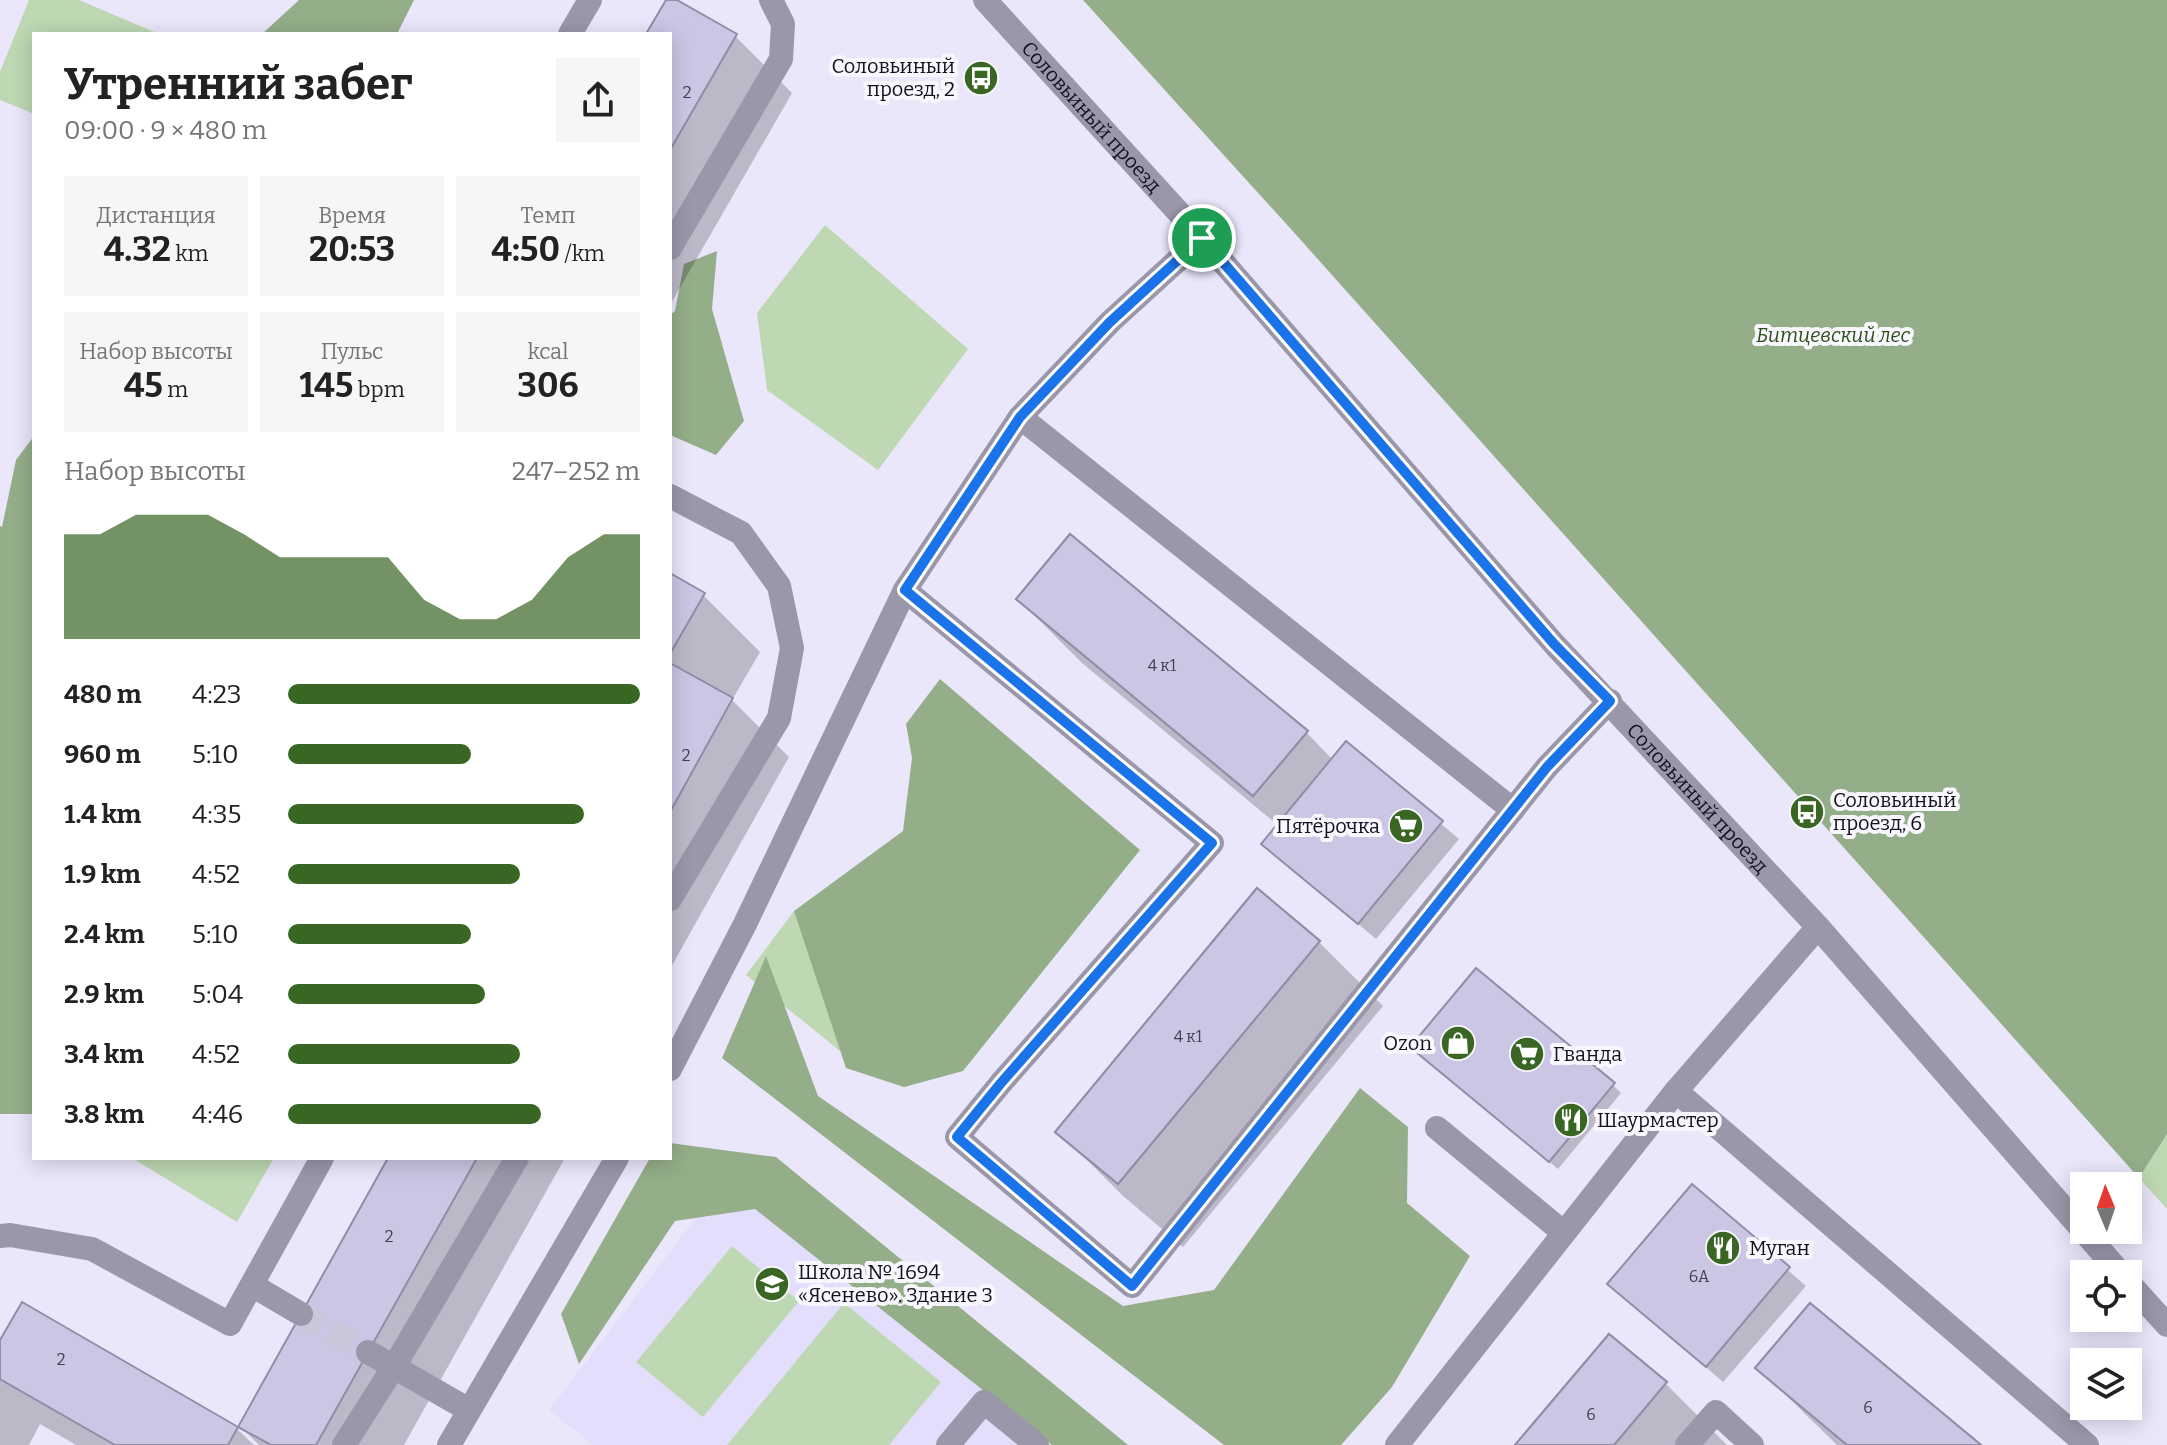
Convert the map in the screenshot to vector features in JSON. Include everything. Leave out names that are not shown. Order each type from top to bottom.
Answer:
[{"type":"street","points":[[571,32],[590,0]]},
{"type":"street","points":[[672,245],[781,59],[783,24],[771,0]]},
{"type":"street","name":"Соловьиный проезд","points":[[985,0],[1202,238],[1554,644],[1818,927],[2109,1260]]},
{"type":"street","points":[[672,1060],[678,1035],[745,924],[905,590],[1020,417],[1101,331],[1202,238]]},
{"type":"street","points":[[1020,417],[1513,810]]},
{"type":"street","points":[[672,497],[741,533],[779,586],[792,648],[779,718],[672,896]]},
{"type":"street","points":[[905,590],[1212,843],[957,1137],[1132,1286],[1547,767],[1610,701]]},
{"type":"street","points":[[1397,1445],[1676,1091],[1818,927]]},
{"type":"street","points":[[1676,1091],[2087,1445]]},
{"type":"street","points":[[1437,1128],[1564,1233]]},
{"type":"street","points":[[0,1236],[92,1249],[230,1324],[321,1160]]},
{"type":"street","points":[[344,1445],[516,1160]]},
{"type":"street","points":[[449,1445],[616,1160]]},
{"type":"street","points":[[252,1285],[301,1314]]},
{"type":"street","points":[[2142,1297],[2167,1325]]},
{"type":"street","points":[[368,1352],[469,1410]]},
{"type":"street","points":[[948,1445],[984,1402],[1037,1445]]},
{"type":"street","points":[[1687,1445],[1716,1412],[1752,1445]]},
{"type":"shaded area","name":"Школа № 1694 «Ясенево». Здание 3","points":[[741,1159],[1101,1445],[593,1445],[549,1410]]},
{"type":"green space","points":[[29,0],[79,0],[154,32],[32,32],[32,113],[0,100],[0,72]]},
{"type":"green space","points":[[299,0],[414,0],[398,32],[264,32]]},
{"type":"green space","name":"Битцевский лес","points":[[1083,0],[2167,0],[2167,1134],[2142,1173],[2134,1172]]},
{"type":"green space","points":[[825,225],[968,349],[878,470],[767,390],[757,313]]},
{"type":"green space","points":[[717,251],[712,309],[744,421],[716,455],[672,436],[672,313],[684,264]]},
{"type":"green space","points":[[32,439],[32,1114],[0,1114],[0,526],[16,460]]},
{"type":"green space","points":[[940,679],[1140,850],[963,1071],[904,1087],[846,1068],[794,911],[903,831],[912,758],[906,724]]},
{"type":"green space","points":[[794,911],[885,986],[840,1051],[746,975]]},
{"type":"green space","points":[[766,956],[818,1096],[1123,1306],[1214,1290],[1360,1088],[1408,1127],[1407,1203],[1470,1256],[1392,1387],[1341,1445],[1224,1445],[722,1058]]},
{"type":"green space","points":[[2167,1134],[2167,1209],[2142,1181],[2142,1173]]},
{"type":"green space","points":[[672,1143],[776,1157],[1128,1445],[1052,1445],[755,1209],[675,1221],[579,1364],[561,1314],[649,1160],[672,1160]]},
{"type":"green space","points":[[135,1160],[273,1160],[237,1222]]},
{"type":"green space","points":[[732,1246],[799,1301],[703,1417],[636,1362]]},
{"type":"green space","points":[[844,1303],[941,1382],[889,1445],[727,1445]]},
{"type":"building","points":[[666,0],[677,0],[737,34],[672,147],[672,32],[647,32]]},
{"type":"building","points":[[1070,534],[1308,731],[1253,796],[1016,599]]},
{"type":"building","points":[[1070,534],[1308,731],[1253,796],[1016,599]]},
{"type":"building","points":[[672,574],[705,593],[672,651]]},
{"type":"building","points":[[672,664],[733,698],[672,808]]},
{"type":"building","points":[[1346,741],[1443,821],[1358,924],[1261,844]]},
{"type":"building","points":[[1257,888],[1320,941],[1118,1184],[1055,1132]]},
{"type":"building","points":[[1257,888],[1320,941],[1118,1184],[1055,1132]]},
{"type":"building","points":[[1476,968],[1615,1083],[1549,1162],[1410,1047]]},
{"type":"building","points":[[387,1160],[476,1160],[316,1445],[271,1445],[238,1427]]},
{"type":"building","points":[[1692,1184],[1790,1267],[1706,1367],[1607,1284]]},
{"type":"building","points":[[22,1302],[238,1427],[228,1445],[115,1445],[0,1379],[0,1340]]},
{"type":"building","points":[[1810,1303],[1981,1445],[1847,1445],[1755,1368]]},
{"type":"building","points":[[1810,1303],[1981,1445],[1847,1445],[1755,1368]]},
{"type":"building","points":[[1609,1334],[1667,1382],[1614,1445],[1515,1445]]},
{"type":"building","points":[[1609,1334],[1667,1382],[1614,1445],[1515,1445]]},
{"type":"tunnel","points":[[301,1314],[368,1352]]},
{"type":"place","name":"Соловьиный проезд, 2","points":[[981,78]]},
{"type":"place","name":"Соловьиный проезд, 6","points":[[1807,812]]},
{"type":"place","name":"Пятёрочка","points":[[1406,826]]},
{"type":"place","name":"Ozon","points":[[1458,1043]]},
{"type":"place","name":"Гванда","points":[[1527,1054]]},
{"type":"place","name":"Шаурмастер","points":[[1571,1120]]},
{"type":"place","name":"Муган","points":[[1723,1248]]},
{"type":"place","name":"Школа № 1694 «Ясенево». Здание 3","points":[[772,1284]]},
{"type":"route","points":[[1202,238],[1554,644],[1610,701],[1547,767],[1132,1286],[957,1137],[1212,843],[905,590],[1020,417],[1073,358],[1202,238]]}]
